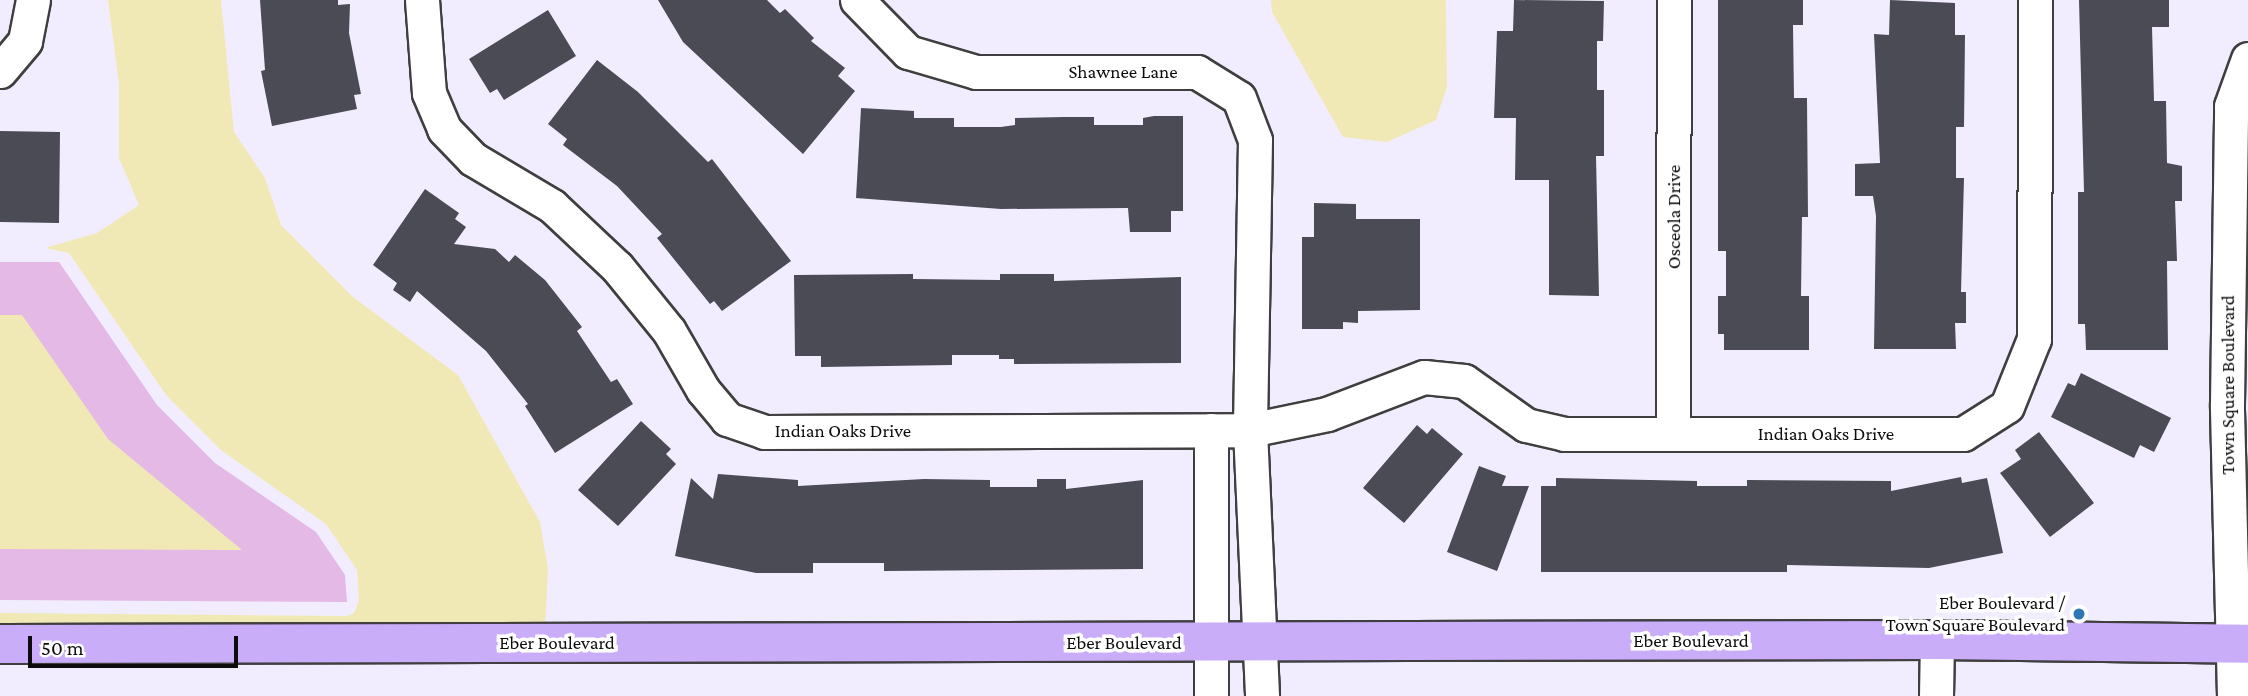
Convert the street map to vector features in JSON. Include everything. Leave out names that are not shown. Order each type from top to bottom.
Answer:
[{"type":"street","points":[[0,71],[25,41],[33,0]]},
{"type":"street","name":"Indian Oaks Drive","points":[[422,0],[429,93],[444,129],[473,159],[552,206],[617,267],[669,331],[703,390],[727,419],[764,432],[1250,430],[1327,414],[1424,377],[1464,381],[1526,425],[1551,431],[1674,434],[1963,434],[2007,406],[2034,339],[2035,0]]},
{"type":"street","name":"Shawnee Lane","points":[[857,0],[908,52],[976,72],[1197,72],[1239,98],[1255,140],[1250,430]]},
{"type":"street","name":"Osceola Drive","points":[[1674,0],[1674,434]]},
{"type":"street","name":"Town Square Boulevard","points":[[2234,696],[2240,644],[2237,404],[2239,235],[2231,106],[2246,71]]},
{"type":"street","points":[[1211,430],[1211,696]]},
{"type":"street","points":[[1250,430],[1257,642],[1262,696]]},
{"type":"street","points":[[1210,512],[1253,513]]},
{"type":"street","points":[[1937,640],[1937,696]]},
{"type":"street","name":"Eber Boulevard","points":[[0,644],[1937,640],[2240,644]]},
{"type":"shaded area","points":[[108,0],[221,0],[234,132],[265,178],[281,225],[353,297],[458,375],[540,522],[548,569],[545,627],[0,623],[0,613],[347,616],[354,613],[359,601],[357,570],[326,524],[222,451],[166,395],[69,253],[45,248],[97,233],[139,205],[119,158],[119,84]]},
{"type":"shaded area","points":[[1271,0],[1446,0],[1447,87],[1436,120],[1387,142],[1343,137],[1272,12]]},
{"type":"shaded area","points":[[0,262],[59,262],[157,405],[215,463],[316,532],[345,575],[347,602],[0,600]]},
{"type":"shaded area","points":[[0,315],[22,315],[108,439],[242,550],[0,549]]},
{"type":"building","points":[[260,0],[338,0],[338,5],[350,4],[349,33],[361,94],[354,95],[357,109],[272,126],[261,71],[265,70]]},
{"type":"building","points":[[658,0],[767,0],[780,13],[785,9],[814,38],[811,41],[845,68],[838,76],[855,91],[803,154],[683,42]]},
{"type":"building","points":[[1514,0],[1604,1],[1603,41],[1597,41],[1597,90],[1604,90],[1604,156],[1596,156],[1599,296],[1549,295],[1549,180],[1515,180],[1516,118],[1494,118],[1497,31],[1513,31]]},
{"type":"building","points":[[1718,0],[1803,0],[1803,25],[1793,25],[1794,98],[1807,98],[1808,217],[1802,217],[1801,296],[1809,296],[1809,350],[1724,350],[1724,334],[1718,334],[1718,296],[1726,296],[1726,251],[1718,251]]},
{"type":"building","points":[[1890,0],[1955,3],[1955,35],[1965,35],[1964,127],[1956,127],[1956,178],[1964,178],[1961,292],[1966,292],[1966,323],[1955,323],[1956,349],[1874,349],[1876,216],[1873,196],[1855,196],[1855,164],[1880,163],[1874,34],[1889,35]]},
{"type":"building","points":[[2079,0],[2169,0],[2169,27],[2152,27],[2154,101],[2166,101],[2167,163],[2182,166],[2182,201],[2175,201],[2177,261],[2167,261],[2168,350],[2086,350],[2085,324],[2078,324],[2078,192],[2084,192]]},
{"type":"building","points":[[548,10],[576,56],[504,100],[497,89],[490,93],[469,59]]},
{"type":"building","points":[[597,60],[638,92],[708,162],[712,159],[791,261],[722,311],[714,301],[710,304],[657,238],[662,234],[617,186],[563,145],[567,139],[548,124]]},
{"type":"building","points":[[861,108],[914,111],[914,118],[954,118],[954,127],[1001,127],[1015,125],[1015,118],[1064,117],[1094,117],[1094,125],[1143,125],[1143,118],[1183,116],[1183,211],[1171,211],[1171,232],[1130,232],[1128,208],[1001,209],[856,198]]},
{"type":"building","points":[[0,131],[60,132],[59,223],[0,222]]},
{"type":"building","points":[[425,189],[459,213],[455,219],[466,227],[454,244],[495,249],[509,262],[515,255],[545,280],[582,327],[577,331],[611,382],[617,379],[633,404],[555,453],[525,406],[528,404],[486,351],[417,291],[410,302],[393,290],[397,283],[373,265]]},
{"type":"building","points":[[1314,203],[1356,204],[1356,219],[1420,219],[1420,310],[1358,311],[1358,323],[1343,322],[1343,329],[1302,329],[1302,237],[1314,237]]},
{"type":"building","points":[[913,274],[913,279],[1000,280],[1000,274],[1054,274],[1054,281],[1181,277],[1181,363],[1014,364],[1014,359],[999,359],[999,355],[952,355],[952,365],[821,367],[821,356],[795,356],[794,275]]},
{"type":"building","points":[[2081,373],[2171,418],[2154,452],[2140,445],[2134,458],[2051,417],[2068,383],[2075,386]]},
{"type":"building","points":[[641,421],[671,449],[666,454],[676,464],[618,526],[578,490]]},
{"type":"building","points":[[1417,425],[1427,434],[1432,428],[1463,454],[1404,523],[1363,488]]},
{"type":"building","points":[[2039,432],[2094,503],[2050,537],[2000,473],[2021,459],[2015,450]]},
{"type":"building","points":[[1479,466],[1506,476],[1502,486],[1529,486],[1497,571],[1447,552]]},
{"type":"building","points":[[718,474],[798,480],[798,486],[924,479],[990,480],[990,487],[1037,487],[1037,479],[1066,479],[1066,489],[1143,480],[1143,569],[884,571],[884,563],[813,563],[813,573],[756,573],[675,556],[691,478],[713,499]]},
{"type":"building","points":[[1961,477],[1962,483],[1987,478],[2003,553],[1929,568],[1787,565],[1787,572],[1541,572],[1541,486],[1556,486],[1556,478],[1697,481],[1697,486],[1747,486],[1747,480],[1891,481],[1891,491]]},
{"type":"place","name":"Eber Boulevard / Town Square Boulevard","points":[[2079,614]]}]
